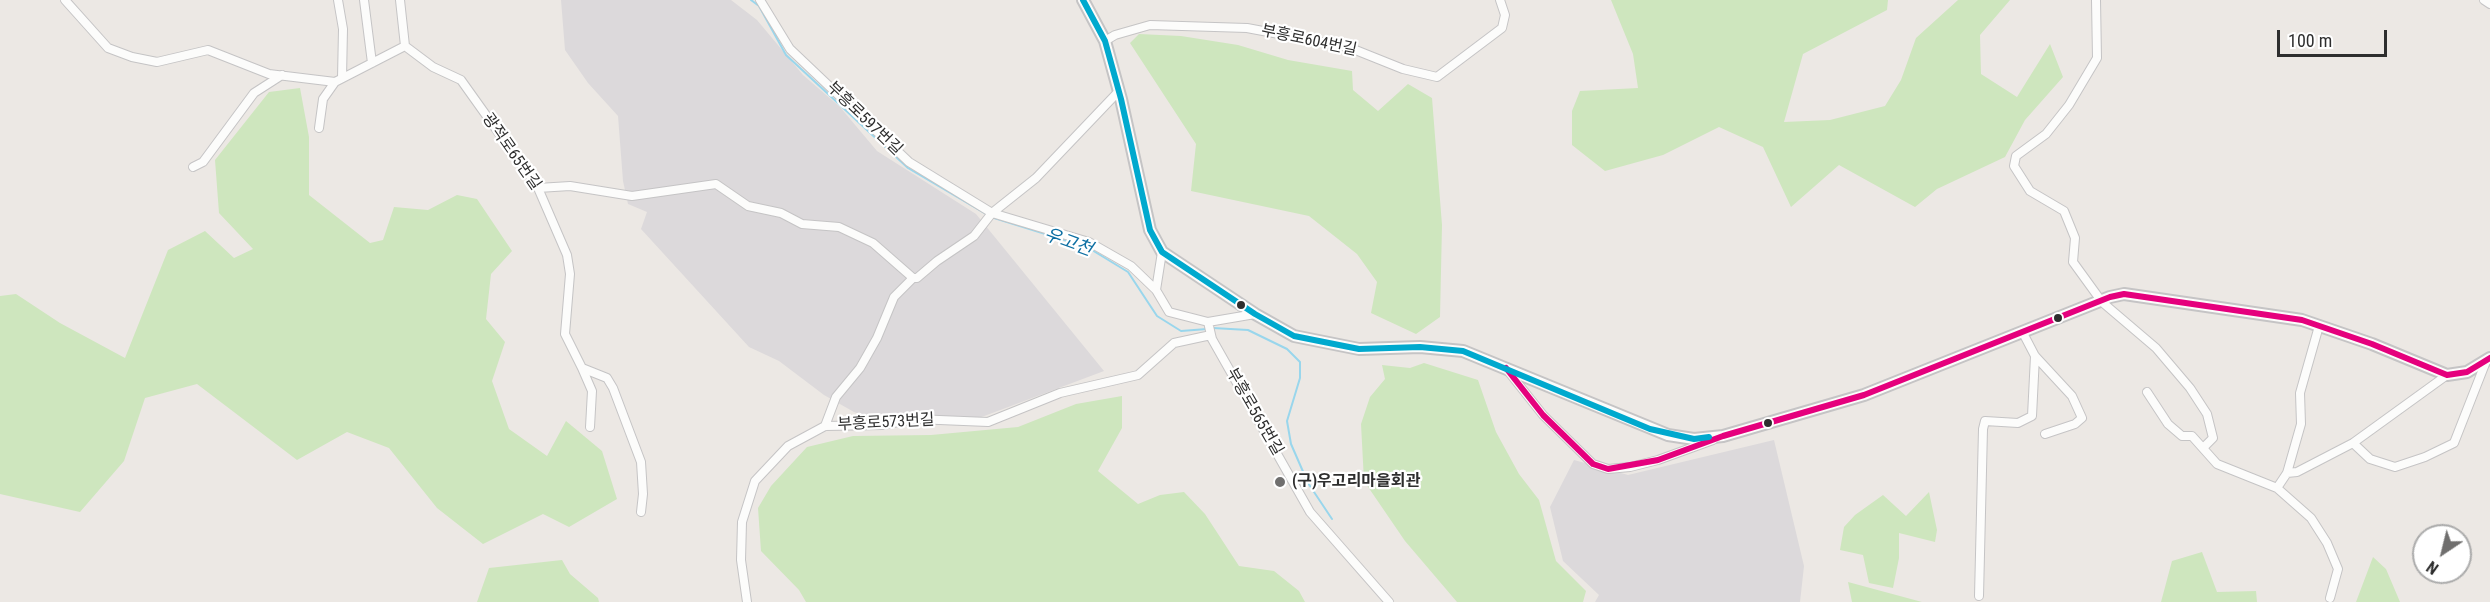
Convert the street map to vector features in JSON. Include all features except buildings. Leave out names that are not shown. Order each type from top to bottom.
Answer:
[{"type":"main road","points":[[1083,0],[1105,41],[1119,91],[1150,230],[1162,252],[1254,314],[1294,336],[1359,350],[1420,347],[1462,351],[1668,435],[1694,439],[1723,436],[1864,395],[2124,294],[2302,320],[2446,375],[2467,372],[2487,361]]},
{"type":"street","points":[[65,0],[108,48],[132,57],[157,62],[208,50],[269,74],[339,80]]},
{"type":"street","points":[[338,0],[343,29],[339,80]]},
{"type":"street","points":[[364,0],[372,63]]},
{"type":"street","points":[[319,128],[323,99],[339,80],[405,46],[400,0]]},
{"type":"street","name":"부흥로597번길","points":[[759,0],[790,50],[909,162],[992,213],[1089,242],[1131,266],[1156,290],[1169,312],[1208,323]]},
{"type":"street","name":"부흥로604번길","points":[[1105,41],[1115,35],[1150,25],[1246,28],[1348,47],[1403,69],[1437,77],[1502,28],[1505,15],[1500,0]]},
{"type":"street","points":[[2096,0],[2097,58],[2069,105],[2046,134],[2016,156],[2014,166],[2030,190],[2064,212],[2075,238],[2073,262],[2102,302],[2156,348],[2190,388],[2207,414],[2213,438],[2204,447]]},
{"type":"street","points":[[2484,0],[2490,4]]},
{"type":"street","name":"광적로65번길","points":[[405,46],[433,67],[461,80],[538,188],[567,255],[570,274],[565,334],[582,368]]},
{"type":"street","points":[[193,167],[203,162],[254,93],[282,75]]},
{"type":"street","points":[[825,426],[836,397],[860,368],[877,338],[894,297],[913,278],[917,278],[937,261],[974,236],[992,213],[1036,178],[1119,91]]},
{"type":"street","points":[[538,188],[570,186],[632,196],[716,184],[748,207],[781,213],[802,225],[839,227],[873,243],[913,278]]},
{"type":"street","points":[[1156,290],[1162,252]]},
{"type":"street","points":[[1208,323],[1254,314]]},
{"type":"street","name":"부흥로565번길","points":[[1208,323],[1211,334],[1310,512],[1389,602]]},
{"type":"street","points":[[2278,487],[2286,475],[2301,424],[2300,393],[2319,326]]},
{"type":"street","points":[[2023,333],[2035,356],[2072,396],[2082,418],[2075,424],[2045,434]]},
{"type":"street","name":"부흥로573번길","points":[[747,602],[748,594],[741,560],[742,522],[755,481],[788,446],[825,426],[882,425],[915,419],[988,422],[1060,393],[1138,375],[1174,342],[1211,334]]},
{"type":"street","points":[[1979,596],[1983,429],[1985,421],[2018,423],[2032,416],[2035,356]]},
{"type":"street","points":[[2353,443],[2370,459],[2395,466],[2425,457],[2454,444],[2487,361]]},
{"type":"street","points":[[582,368],[592,391],[590,427]]},
{"type":"street","points":[[582,368],[607,378],[620,404],[640,462],[643,494],[641,512]]},
{"type":"street","points":[[1506,368],[1543,415],[1593,464],[1608,469],[1658,460],[1723,436]]},
{"type":"street","points":[[2286,475],[2297,472],[2353,443],[2446,375]]},
{"type":"street","points":[[2147,392],[2168,424],[2182,436],[2192,436],[2204,447],[2208,457],[2217,464],[2278,487],[2311,518],[2338,570],[2330,598]]},
{"type":"shaded area","points":[[561,0],[731,0],[757,20],[803,75],[840,107],[877,151],[976,214],[1104,371],[979,418],[877,420],[854,412],[824,395],[779,361],[749,347],[641,229],[647,212],[628,204],[623,181],[618,116],[588,83],[565,50]]},
{"type":"shaded area","points":[[1774,440],[1804,566],[1800,602],[1595,602],[1599,595],[1563,561],[1550,507],[1574,460],[1628,475]]},
{"type":"green space","points":[[1611,0],[1888,0],[1887,10],[1803,54],[1784,122],[1830,120],[1885,106],[1901,80],[1916,38],[1958,0],[2010,0],[1980,35],[1981,74],[2017,97],[2050,44],[2063,77],[2025,120],[2005,157],[1937,189],[1915,207],[1839,165],[1791,207],[1763,147],[1719,127],[1663,155],[1605,171],[1572,145],[1572,111],[1580,91],[1638,88],[1633,54]]},
{"type":"green space","points":[[1139,34],[1181,36],[1238,45],[1288,60],[1352,71],[1353,90],[1378,111],[1408,84],[1432,98],[1442,225],[1440,317],[1416,334],[1371,313],[1377,282],[1357,254],[1309,216],[1191,191],[1196,144],[1130,43]]},
{"type":"green space","points":[[300,88],[309,137],[309,195],[370,243],[383,240],[394,207],[428,210],[457,195],[477,199],[512,251],[491,274],[486,319],[505,342],[492,381],[509,429],[547,456],[566,421],[602,451],[617,499],[569,527],[543,514],[483,544],[437,508],[389,448],[347,432],[297,460],[197,384],[145,398],[124,461],[80,512],[0,494],[0,296],[16,294],[60,323],[125,358],[168,250],[205,231],[234,258],[253,249],[219,213],[215,160],[269,92]]},
{"type":"green space","points":[[1424,363],[1478,380],[1496,432],[1519,474],[1539,500],[1556,561],[1586,591],[1583,602],[1457,602],[1405,541],[1364,481],[1361,424],[1370,397],[1385,379],[1382,365],[1410,368]]},
{"type":"green space","points":[[1122,396],[1122,428],[1098,471],[1138,504],[1160,495],[1184,492],[1205,514],[1239,566],[1274,571],[1299,591],[1305,602],[806,602],[799,590],[761,551],[758,508],[771,486],[807,447],[853,436],[931,435],[1018,427],[1076,404]]},
{"type":"green space","points":[[1929,492],[1937,530],[1935,542],[1899,533],[1899,558],[1893,588],[1869,583],[1863,555],[1840,550],[1844,527],[1855,515],[1883,495],[1906,516]]},
{"type":"green space","points":[[2202,552],[2217,592],[2256,591],[2257,602],[2161,602],[2172,561]]},
{"type":"green space","points":[[2373,557],[2386,569],[2400,602],[2356,602]]},
{"type":"green space","points":[[562,560],[570,574],[598,598],[599,602],[477,602],[489,568]]},
{"type":"green space","points":[[1848,582],[1922,602],[1852,602]]},
{"type":"waterway","name":"우고천","points":[[751,0],[759,6],[786,55],[908,168],[986,214]]},
{"type":"waterway","name":"우고천","points":[[991,217],[1087,247],[1128,272],[1157,316],[1181,331],[1207,329]]},
{"type":"waterway","name":"우고천","points":[[1213,328],[1248,330],[1287,349],[1300,362],[1300,378],[1287,421],[1291,444],[1308,483],[1332,519]]},
{"type":"transit line","points":[[1083,0],[1105,41],[1121,99],[1150,230],[1162,252],[1255,314],[1294,336],[1359,349],[1420,347],[1463,351],[1650,429],[1694,439],[1709,437]]},
{"type":"transit line","points":[[1506,368],[1543,415],[1593,464],[1608,469],[1658,460],[1723,436],[1864,395],[2110,297],[2124,294],[2302,320],[2372,344],[2447,375],[2467,372],[2490,358]]},
{"type":"place","name":"(구)우고리마을회관","points":[[1280,482]]}]
